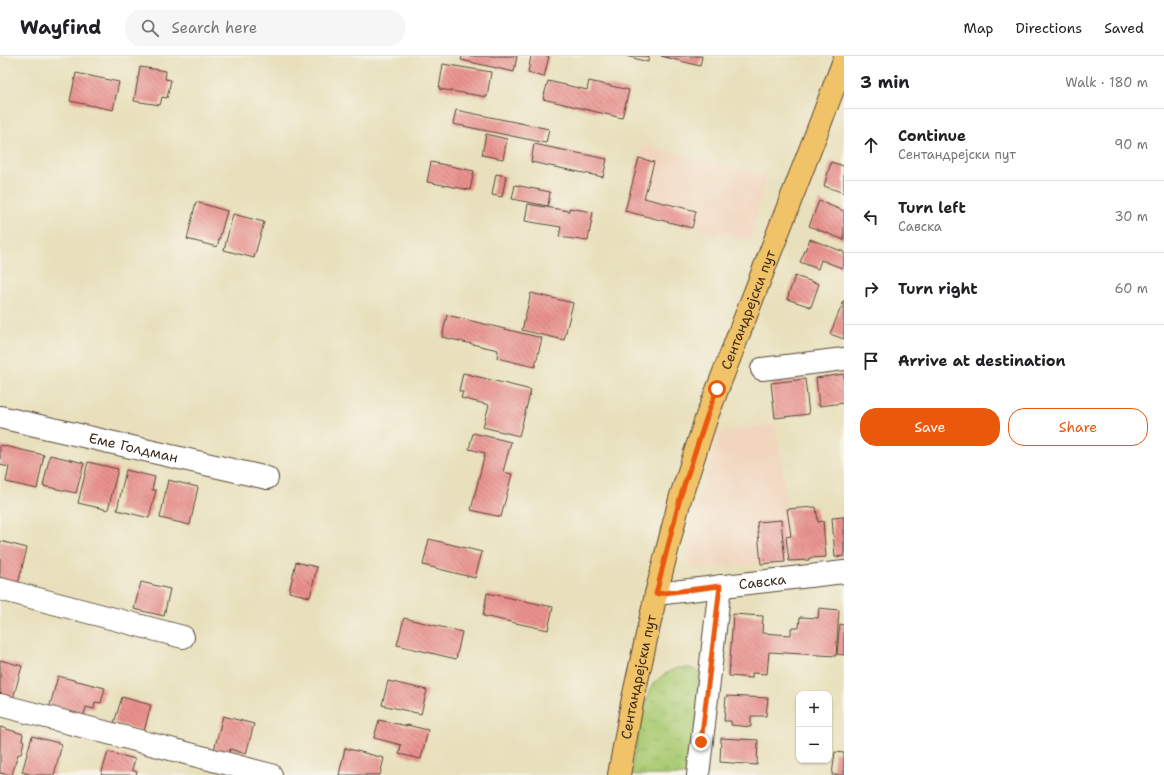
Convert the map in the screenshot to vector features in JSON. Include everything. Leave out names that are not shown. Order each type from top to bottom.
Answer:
[{"type":"main road","name":"Сентандрејски пут","points":[[618,773],[656,594],[680,498],[707,416],[815,139],[844,60]]},
{"type":"street","points":[[762,369],[844,359]]},
{"type":"street","name":"Еме Голдман","points":[[0,417],[267,478]]},
{"type":"street","name":"Савска","points":[[656,594],[844,572]]},
{"type":"street","points":[[698,775],[720,586]]},
{"type":"street","points":[[0,589],[184,637]]},
{"type":"street","points":[[0,705],[270,775]]},
{"type":"shaded area","points":[[642,145],[767,176],[750,242],[625,211]]},
{"type":"shaded area","points":[[776,424],[791,536],[786,537],[789,561],[693,570],[687,561],[687,546],[718,432]]},
{"type":"green space","points":[[676,668],[691,668],[701,673],[692,775],[631,775],[643,711],[651,686],[663,675]]},
{"type":"building","points":[[462,56],[517,56],[514,72],[461,60]]},
{"type":"building","points":[[531,56],[549,56],[544,77],[528,73]]},
{"type":"building","points":[[626,56],[649,56],[648,62]]},
{"type":"building","points":[[661,56],[702,56],[700,66]]},
{"type":"building","points":[[443,64],[491,72],[487,97],[439,89]]},
{"type":"building","points":[[140,67],[166,71],[165,79],[171,80],[167,98],[162,97],[160,105],[134,101]]},
{"type":"building","points":[[76,73],[119,82],[113,110],[70,101]]},
{"type":"building","points":[[548,81],[587,90],[589,81],[629,90],[622,118],[543,99]]},
{"type":"building","points":[[456,110],[549,129],[546,143],[453,124]]},
{"type":"building","points":[[486,134],[507,139],[503,159],[482,155]]},
{"type":"building","points":[[534,144],[607,159],[603,177],[531,162]]},
{"type":"building","points":[[639,158],[654,162],[644,198],[696,211],[692,228],[625,211]]},
{"type":"building","points":[[431,162],[474,171],[470,190],[427,182]]},
{"type":"building","points":[[831,162],[844,166],[844,193],[824,186]]},
{"type":"building","points":[[496,174],[506,176],[502,197],[492,195]]},
{"type":"building","points":[[515,185],[550,192],[548,206],[512,199]]},
{"type":"building","points":[[819,201],[844,211],[844,240],[809,226]]},
{"type":"building","points":[[196,202],[227,211],[217,247],[187,239]]},
{"type":"building","points":[[528,204],[569,211],[569,208],[593,212],[588,241],[559,237],[561,227],[525,221]]},
{"type":"building","points":[[233,214],[264,222],[254,258],[224,250]]},
{"type":"building","points":[[810,239],[844,252],[844,264],[842,268],[821,260],[818,269],[800,262]]},
{"type":"building","points":[[795,276],[819,284],[811,307],[787,299]]},
{"type":"building","points":[[531,293],[573,303],[564,340],[522,330]]},
{"type":"building","points":[[844,300],[844,339],[830,334]]},
{"type":"building","points":[[447,315],[542,338],[535,367],[497,358],[498,350],[442,337]]},
{"type":"building","points":[[463,373],[531,390],[519,436],[483,427],[489,405],[461,398],[463,392],[459,391]]},
{"type":"building","points":[[844,374],[844,403],[819,406],[816,378]]},
{"type":"building","points":[[805,379],[809,414],[775,418],[771,383]]},
{"type":"building","points":[[473,433],[511,442],[503,472],[512,474],[501,517],[471,510],[485,453],[469,449]]},
{"type":"building","points":[[0,445],[44,455],[37,489],[6,482],[9,467],[0,465]]},
{"type":"building","points":[[50,455],[84,463],[76,493],[43,486]]},
{"type":"building","points":[[88,462],[118,469],[108,510],[78,503]]},
{"type":"building","points":[[126,470],[155,477],[152,490],[156,490],[149,518],[117,510]]},
{"type":"building","points":[[168,480],[198,487],[190,525],[160,518]]},
{"type":"building","points":[[816,507],[818,522],[823,521],[826,557],[789,561],[786,537],[791,536],[787,509]]},
{"type":"building","points":[[844,517],[844,556],[835,557],[832,518]]},
{"type":"building","points":[[781,520],[785,562],[761,564],[757,522]]},
{"type":"building","points":[[429,539],[482,552],[475,578],[423,565]]},
{"type":"building","points":[[0,541],[27,548],[18,584],[0,579]]},
{"type":"building","points":[[296,562],[317,567],[310,597],[289,592]]},
{"type":"building","points":[[141,582],[170,589],[164,616],[134,609]]},
{"type":"building","points":[[487,593],[553,607],[548,630],[483,616]]},
{"type":"building","points":[[819,608],[839,610],[836,656],[769,652],[767,674],[752,673],[752,678],[729,676],[733,614],[763,616],[762,633],[791,635],[791,628],[799,628],[800,617],[818,618]]},
{"type":"building","points":[[404,618],[462,632],[456,659],[397,645]]},
{"type":"building","points":[[840,624],[844,625],[844,655],[837,654]]},
{"type":"building","points":[[0,660],[22,666],[13,699],[0,696]]},
{"type":"building","points":[[58,676],[105,688],[101,703],[95,702],[94,709],[86,707],[83,718],[49,709]]},
{"type":"building","points":[[388,681],[427,690],[421,714],[382,705]]},
{"type":"building","points":[[726,696],[768,698],[766,716],[751,716],[751,727],[731,725],[731,721],[724,721]]},
{"type":"building","points":[[122,697],[151,705],[144,731],[114,723]]},
{"type":"building","points":[[223,716],[254,724],[246,754],[230,749],[229,754],[214,750]]},
{"type":"building","points":[[379,720],[428,730],[421,759],[399,754],[401,745],[374,738]]},
{"type":"building","points":[[0,727],[23,734],[22,740],[24,741],[21,754],[18,754],[12,775],[0,773]]},
{"type":"building","points":[[32,736],[62,744],[54,775],[33,775],[22,772]]},
{"type":"building","points":[[721,738],[758,740],[757,765],[720,762]]},
{"type":"building","points":[[345,748],[384,758],[380,775],[339,775]]},
{"type":"building","points":[[108,752],[135,759],[132,770],[137,772],[136,775],[101,775]]},
{"type":"building","points":[[835,752],[844,753],[844,775],[832,775]]},
{"type":"route","points":[[701,742],[720,586],[656,594],[680,498],[717,389]]}]
